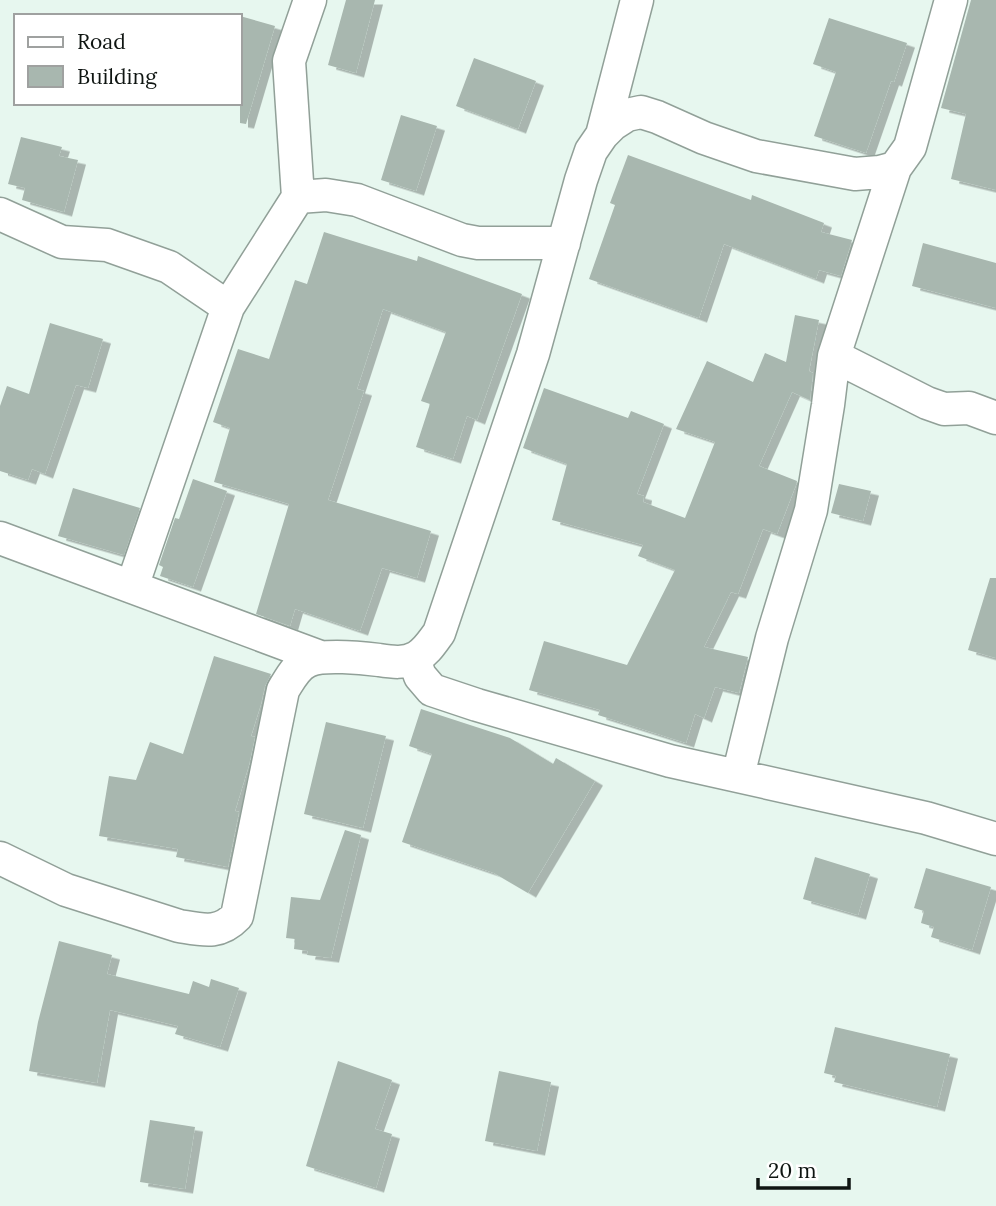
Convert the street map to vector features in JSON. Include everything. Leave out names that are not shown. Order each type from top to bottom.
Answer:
[{"type":"street","points":[[132,587],[228,307],[298,197],[289,61],[310,0]]},
{"type":"street","points":[[602,135],[637,0]]},
{"type":"street","points":[[738,776],[772,638],[811,510],[834,356],[895,168],[910,147],[951,0]]},
{"type":"street","points":[[0,538],[320,657],[396,663],[414,659],[425,651],[439,633],[533,354],[590,151],[602,135],[626,115],[641,112],[756,156],[855,174],[895,168]]},
{"type":"street","points":[[298,197],[326,195],[356,200],[461,240],[478,243],[564,243]]},
{"type":"street","points":[[0,214],[62,242],[107,245],[169,267],[228,307]]},
{"type":"street","points":[[834,356],[927,403],[944,409],[969,408],[996,418]]},
{"type":"street","points":[[0,858],[66,890],[179,926],[216,929],[229,925],[237,916],[284,690],[295,671],[306,661],[320,657]]},
{"type":"street","points":[[414,659],[420,676],[432,690],[477,705],[670,761],[926,818],[996,839]]},
{"type":"building","points":[[346,0],[375,0],[356,73],[328,65]]},
{"type":"building","points":[[971,0],[996,0],[996,190],[951,179],[966,114],[941,108]]},
{"type":"building","points":[[242,17],[275,26],[246,124],[240,123]]},
{"type":"building","points":[[829,18],[907,43],[866,153],[814,136],[836,72],[813,64]]},
{"type":"building","points":[[474,58],[536,81],[518,129],[456,106]]},
{"type":"building","points":[[401,115],[437,126],[416,191],[381,180]]},
{"type":"building","points":[[21,137],[62,147],[59,156],[78,160],[64,212],[22,200],[25,188],[8,184]]},
{"type":"building","points":[[628,155],[751,200],[752,195],[824,223],[821,232],[852,240],[841,276],[819,270],[816,279],[724,244],[699,318],[589,279],[615,205],[610,203]]},
{"type":"building","points":[[324,232],[417,261],[418,256],[522,294],[477,420],[467,416],[453,459],[416,447],[430,404],[421,401],[446,332],[383,309],[357,389],[364,391],[328,500],[431,531],[417,578],[382,568],[360,631],[295,609],[290,626],[256,614],[289,504],[214,482],[230,428],[213,422],[238,349],[269,359],[295,280],[307,284]]},
{"type":"building","points":[[923,243],[996,263],[996,308],[912,286]]},
{"type":"building","points":[[795,315],[819,320],[809,371],[813,373],[810,400],[792,392],[759,466],[797,481],[796,485],[777,534],[763,529],[738,594],[731,592],[704,647],[748,657],[739,693],[715,687],[704,718],[695,714],[686,743],[598,715],[600,710],[529,690],[544,641],[627,665],[675,570],[638,556],[643,545],[552,520],[567,464],[523,448],[544,388],[628,418],[631,411],[664,424],[637,494],[644,496],[643,502],[685,518],[715,442],[676,429],[707,361],[753,382],[765,353],[786,362]]},
{"type":"building","points":[[50,323],[103,339],[88,388],[76,385],[45,474],[32,469],[28,480],[0,471],[0,406],[7,386],[29,394]]},
{"type":"building","points":[[193,479],[227,491],[193,587],[160,576],[163,567],[159,565],[175,518],[179,519]]},
{"type":"building","points":[[839,484],[871,491],[863,521],[831,513]]},
{"type":"building","points":[[73,488],[140,508],[124,555],[58,536]]},
{"type":"building","points":[[990,578],[996,578],[996,658],[968,650]]},
{"type":"building","points":[[214,656],[271,674],[251,736],[255,737],[235,811],[239,812],[228,867],[176,857],[178,849],[99,836],[109,776],[136,780],[150,742],[183,754]]},
{"type":"building","points":[[421,709],[510,738],[553,764],[556,758],[595,781],[528,893],[494,873],[402,842],[432,754],[409,746]]},
{"type":"building","points":[[326,722],[386,736],[363,828],[304,814]]},
{"type":"building","points":[[345,830],[361,835],[331,958],[307,955],[308,951],[294,949],[295,939],[286,938],[291,897],[320,900]]},
{"type":"building","points":[[815,857],[870,874],[858,915],[803,899]]},
{"type":"building","points":[[926,868],[991,887],[972,950],[931,937],[934,927],[921,923],[924,911],[914,908]]},
{"type":"building","points":[[59,941],[112,955],[107,974],[189,994],[193,981],[209,987],[211,979],[239,988],[220,1047],[175,1034],[178,1026],[110,1010],[97,1083],[29,1071],[38,1022]]},
{"type":"building","points":[[835,1027],[950,1054],[937,1107],[834,1082],[836,1076],[824,1073]]},
{"type":"building","points":[[338,1061],[392,1080],[375,1129],[392,1134],[376,1188],[306,1166]]},
{"type":"building","points":[[499,1071],[551,1082],[537,1151],[485,1141]]},
{"type":"building","points":[[150,1120],[195,1127],[185,1189],[140,1182]]}]
